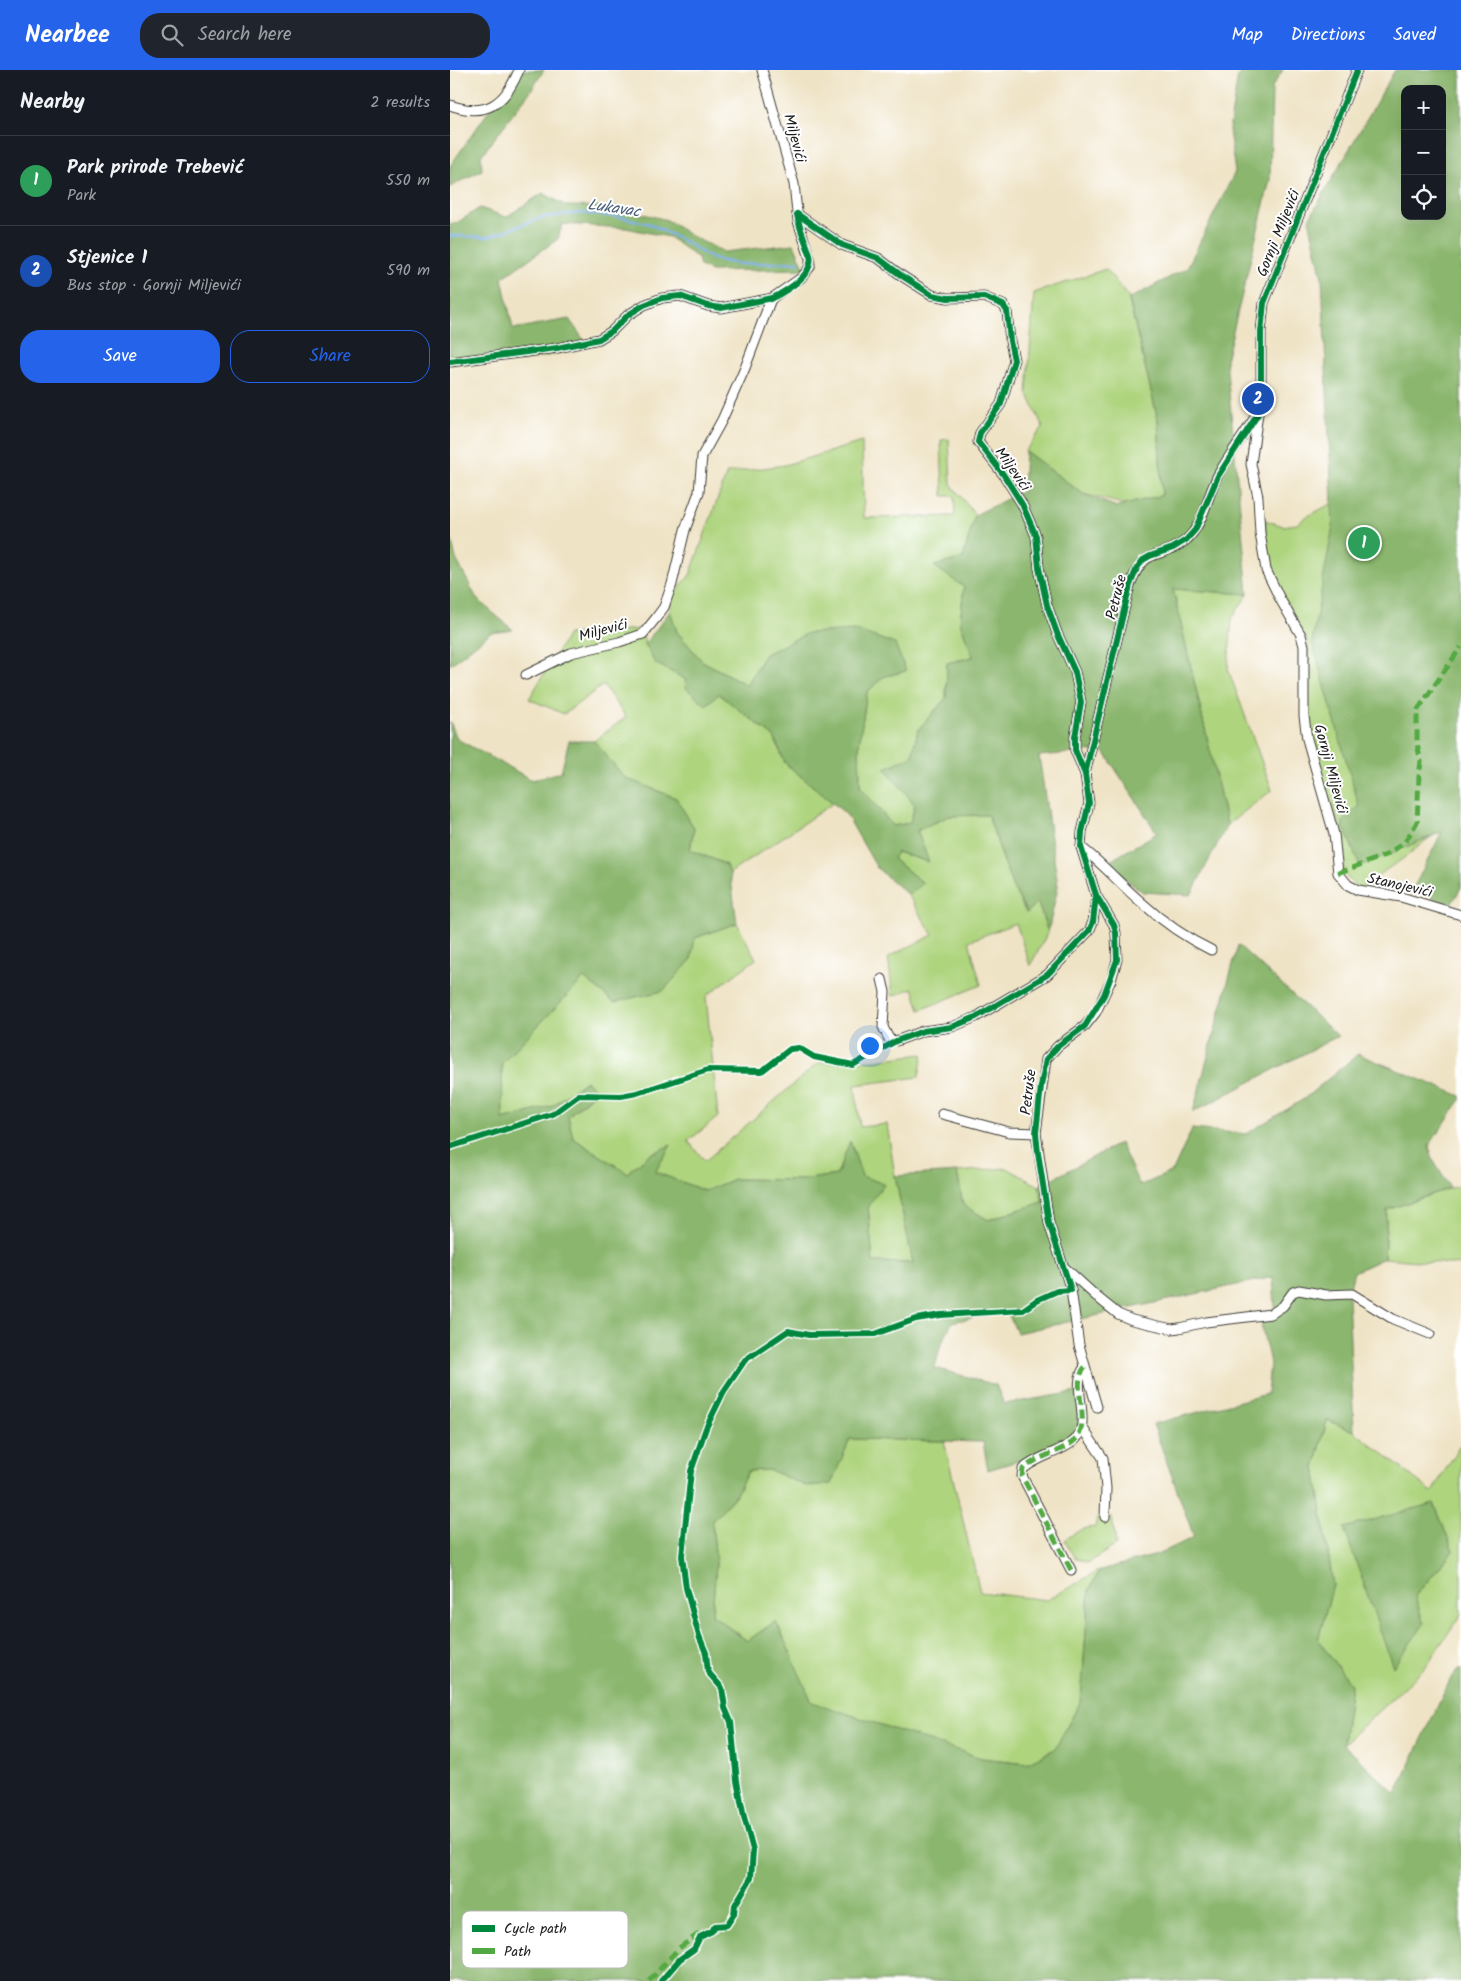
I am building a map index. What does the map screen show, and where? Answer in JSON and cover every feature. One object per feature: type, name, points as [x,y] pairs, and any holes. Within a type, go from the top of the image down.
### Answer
[{"type":"street","points":[[450,105],[474,111],[489,108],[502,99],[512,88],[519,70]]},
{"type":"street","name":"Miljevići","points":[[526,675],[571,653],[619,642],[643,634],[664,607],[672,584],[684,530],[700,492],[702,456],[722,420],[755,345],[764,317],[773,298],[801,278],[810,266],[810,258],[800,230],[794,184],[762,70]]},
{"type":"street","name":"Gornji Miljevići","points":[[1338,873],[1334,834],[1307,739],[1304,716],[1304,646],[1301,635],[1266,570],[1260,533],[1258,497],[1251,464],[1261,392],[1261,332],[1264,303],[1357,70]]},
{"type":"street","name":"Miljevići","points":[[797,214],[842,245],[878,258],[932,295],[948,298],[984,296],[1003,305],[1007,311],[1014,360],[1001,404],[980,433],[978,442],[1003,474],[1022,504],[1036,536],[1039,568],[1047,604],[1075,672],[1081,702],[1075,737],[1075,750],[1085,774]]},
{"type":"street","points":[[450,362],[557,348],[600,339],[612,331],[628,315],[644,305],[662,298],[680,296],[708,306],[721,308],[773,298]]},
{"type":"street","name":"Petruše","points":[[1092,747],[1130,585],[1137,568],[1150,556],[1173,548],[1186,540],[1195,530],[1218,476],[1258,414]]},
{"type":"street","points":[[1075,750],[1083,753],[1092,747]]},
{"type":"street","points":[[1085,774],[1092,747]]},
{"type":"street","name":"Petruše","points":[[1085,774],[1089,803],[1082,832],[1081,847],[1096,894],[1114,925],[1117,960],[1108,988],[1085,1026],[1058,1046],[1046,1059],[1036,1132],[1049,1223],[1071,1290],[1079,1345],[1097,1407]]},
{"type":"street","points":[[1081,847],[1150,910],[1194,942],[1211,950]]},
{"type":"street","name":"Stanojevići","points":[[1338,873],[1348,885],[1358,890],[1401,897],[1461,915]]},
{"type":"street","name":"Petruše","points":[[882,979],[885,992],[883,1027],[889,1039],[902,1039],[922,1031],[952,1027],[976,1017],[1047,976],[1089,931],[1093,922],[1096,894]]},
{"type":"street","points":[[942,1114],[1009,1132],[1036,1132]]},
{"type":"street","points":[[1063,1266],[1118,1314],[1132,1320],[1172,1328],[1271,1314],[1282,1306],[1293,1292],[1299,1290],[1326,1295],[1352,1294],[1399,1322],[1430,1334]]},
{"type":"street","points":[[1085,1367],[1081,1372],[1080,1383],[1082,1427],[1103,1458],[1106,1488],[1105,1517]]},
{"type":"street","points":[[1071,1570],[1022,1476],[1023,1469],[1074,1440],[1082,1427]]},
{"type":"green space","points":[[512,70],[544,70],[532,89],[481,156],[482,170],[450,187],[450,166],[507,85]]},
{"type":"green space","points":[[1242,70],[1283,70],[1272,87],[1270,180],[1226,360],[1248,594],[1173,589],[1227,825],[1191,895],[1143,892],[1105,864],[1157,833],[1103,750],[1039,756],[1058,886],[1048,932],[1037,901],[1027,913],[1012,885],[988,815],[949,816],[917,830],[929,862],[897,852],[893,859],[923,883],[908,895],[877,868],[846,814],[785,763],[774,737],[719,694],[706,705],[686,688],[685,679],[655,663],[645,644],[670,611],[677,632],[702,661],[747,685],[765,654],[808,633],[855,630],[895,644],[906,671],[883,677],[867,692],[859,743],[860,787],[893,826],[910,823],[915,805],[885,768],[912,756],[918,730],[946,698],[947,663],[973,657],[960,622],[964,587],[934,566],[963,558],[975,515],[1023,491],[1025,451],[1083,494],[1117,507],[1162,495],[1158,420],[1129,299],[1187,268],[1235,172],[1229,130],[1238,76]]},
{"type":"green space","points":[[1395,70],[1461,70],[1461,888],[1450,906],[1413,889],[1442,832],[1360,866],[1342,823],[1359,806],[1312,641],[1333,526],[1322,278],[1309,219]]},
{"type":"green space","points":[[543,193],[566,206],[616,207],[667,220],[693,237],[724,252],[794,244],[805,269],[711,271],[700,266],[698,258],[669,237],[626,228],[562,224],[558,239],[502,278],[513,329],[569,319],[588,346],[525,361],[450,364],[450,223],[455,224],[480,208],[506,217]]},
{"type":"green space","points":[[1106,269],[1128,297],[1158,420],[1162,495],[1127,505],[1083,494],[1025,451],[1043,427],[1027,393],[1034,293]]},
{"type":"green space","points":[[949,439],[951,484],[975,515],[963,558],[935,566],[964,587],[960,622],[973,657],[947,663],[946,698],[918,730],[912,756],[915,805],[910,823],[893,826],[860,787],[859,743],[867,692],[883,677],[765,654],[747,685],[702,661],[677,632],[670,611],[671,597],[690,575],[727,473],[785,465],[862,442],[864,518],[955,516],[954,496],[943,496],[941,440]]},
{"type":"green space","points":[[1354,492],[1440,831],[1381,874],[1365,889],[1353,884],[1344,873],[1340,829],[1312,747],[1307,711],[1310,676],[1307,640],[1274,579],[1267,549],[1265,520],[1283,526],[1297,524],[1306,517]]},
{"type":"green space","points":[[450,534],[456,559],[477,599],[513,630],[490,633],[450,665]]},
{"type":"green space","points":[[1173,589],[1248,594],[1232,618],[1228,669],[1272,790],[1227,825]]},
{"type":"green space","points":[[642,629],[645,644],[655,663],[685,679],[707,704],[719,693],[774,737],[785,763],[833,803],[730,873],[725,864],[690,850],[694,828],[676,798],[625,778],[594,741],[626,717],[603,685],[564,714],[529,699],[568,634]]},
{"type":"green space","points":[[450,721],[457,739],[532,780],[561,772],[569,741],[594,741],[625,778],[676,798],[694,828],[690,850],[725,864],[730,873],[737,923],[695,938],[691,960],[663,991],[614,1002],[584,978],[502,1063],[503,1120],[552,1106],[586,1081],[597,1090],[568,1116],[573,1138],[627,1173],[650,1154],[671,1145],[655,1172],[705,1191],[734,1179],[800,1180],[837,1175],[850,1141],[862,1176],[884,1184],[868,1206],[873,1262],[913,1263],[895,1176],[957,1172],[963,1205],[988,1220],[1043,1202],[1039,1186],[1120,1143],[1140,1186],[1173,1171],[1192,1129],[1246,1134],[1304,1099],[1358,1054],[1461,1096],[1461,1099],[1429,1146],[1433,1160],[1450,1188],[1387,1210],[1384,1258],[1354,1272],[1348,1295],[1354,1431],[1327,1420],[1315,1467],[1333,1585],[1318,1640],[1351,1685],[1343,1744],[1396,1794],[1451,1678],[1461,1668],[1461,1981],[450,1981]],"holes":[[[1273,1277],[1275,1308],[1260,1319],[1270,1363],[1267,1394],[1153,1424],[1194,1537],[1157,1555],[1100,1570],[1089,1590],[1081,1701],[1055,1749],[1027,1763],[981,1758],[812,1702],[776,1621],[747,1641],[712,1615],[716,1564],[712,1521],[735,1496],[748,1471],[770,1470],[806,1486],[831,1484],[850,1439],[983,1442],[988,1470],[1014,1462],[1030,1460],[1075,1437],[1080,1420],[1077,1392],[1004,1404],[996,1385],[935,1368],[940,1347],[952,1322],[1007,1311],[1017,1333]]]},
{"type":"green space","points":[[988,815],[1012,885],[1026,913],[1037,900],[1048,932],[1030,966],[1016,923],[969,941],[981,985],[920,1010],[913,988],[893,996],[888,957],[933,935],[908,895],[922,882],[893,859],[896,852],[928,862],[917,831],[949,816]]},
{"type":"green space","points":[[737,923],[756,959],[706,996],[718,1117],[688,1141],[705,1161],[818,1063],[875,1060],[923,1054],[919,1077],[855,1085],[860,1127],[887,1124],[895,1176],[913,1263],[873,1262],[868,1206],[862,1177],[850,1142],[837,1175],[800,1180],[734,1179],[705,1191],[655,1172],[670,1146],[650,1154],[627,1173],[573,1138],[568,1116],[597,1091],[587,1082],[552,1106],[503,1120],[501,1063],[584,978],[614,1002],[690,960],[695,938]]},
{"type":"green space","points":[[1238,945],[1338,1036],[1193,1112]]},
{"type":"green space","points":[[1007,1168],[1039,1186],[1043,1202],[988,1220],[963,1205],[957,1172]]},
{"type":"green space","points":[[1461,1186],[1461,1265],[1384,1258],[1387,1210]]},
{"type":"green space","points":[[1327,1420],[1354,1431],[1432,1492],[1461,1444],[1461,1614],[1424,1669],[1343,1744],[1351,1685],[1318,1640],[1333,1585],[1315,1467]],"holes":[[[1434,1503],[1453,1551],[1415,1596]]]},
{"type":"green space","points":[[849,1439],[944,1441],[980,1592],[1047,1600],[1100,1570],[1089,1590],[1081,1701],[1055,1749],[1027,1763],[981,1758],[812,1708],[776,1621],[747,1641],[712,1615],[716,1564],[712,1520],[735,1496],[748,1471],[770,1470],[806,1486]]},
{"type":"green space","points":[[1434,1503],[1453,1551],[1415,1596],[1424,1624],[1393,1667],[1344,1528]]},
{"type":"green space","points":[[1112,1517],[1116,1545],[1088,1563],[1074,1557],[1064,1540],[1082,1529],[1095,1527],[1097,1518]]},
{"type":"waterway","name":"Lukavac","points":[[450,236],[488,237],[544,217],[581,213],[621,217],[650,224],[682,240],[713,259],[738,264],[799,262]]},
{"type":"marked path","points":[[1338,873],[1386,855],[1405,842],[1417,822],[1421,762],[1417,744],[1417,711],[1461,647]]},
{"type":"marked path","points":[[1071,1570],[1022,1476],[1023,1469],[1035,1461],[1062,1449],[1074,1441],[1080,1433],[1082,1414],[1079,1383],[1085,1367]]},
{"type":"marked path","points":[[649,1981],[679,1948],[700,1933]]},
{"type":"cycle path","points":[[1085,774],[1130,585],[1137,568],[1143,560],[1173,548],[1186,540],[1195,530],[1218,476],[1258,414],[1261,392],[1261,332],[1264,303],[1357,70]]},
{"type":"cycle path","points":[[771,299],[798,282],[808,269],[810,255],[797,214]]},
{"type":"cycle path","points":[[661,1981],[680,1959],[694,1949],[700,1937],[712,1931],[715,1926],[727,1925],[734,1914],[735,1905],[751,1878],[753,1850],[737,1781],[731,1722],[725,1708],[722,1688],[708,1672],[706,1653],[699,1636],[686,1588],[682,1556],[691,1471],[706,1428],[724,1391],[745,1360],[788,1331],[809,1335],[875,1334],[916,1319],[941,1315],[1023,1310],[1037,1300],[1057,1291],[1071,1290],[1049,1223],[1038,1153],[1036,1133],[1041,1086],[1046,1059],[1058,1046],[1085,1026],[1104,995],[1117,960],[1114,925],[1096,895],[1081,847],[1082,832],[1089,803],[1085,774],[1075,750],[1075,737],[1081,702],[1075,672],[1057,633],[1047,605],[1039,568],[1036,536],[1022,504],[1003,474],[978,442],[980,433],[1001,404],[1014,360],[1007,311],[1003,305],[984,297],[948,298],[932,295],[878,258],[842,245],[797,214]]},
{"type":"cycle path","points":[[450,362],[557,348],[599,339],[612,331],[628,315],[644,305],[662,298],[680,296],[708,306],[721,308],[773,298]]},
{"type":"cycle path","points":[[450,1147],[553,1114],[579,1095],[621,1096],[637,1093],[708,1070],[762,1071],[790,1049],[799,1048],[814,1057],[853,1065],[896,1041],[923,1031],[952,1027],[976,1017],[1047,975],[1089,931],[1093,922],[1096,895]]},
{"type":"place","name":"Stjenice 1","points":[[1258,399]]},
{"type":"place","name":"Park prirode Trebević","points":[[1364,543]]}]
